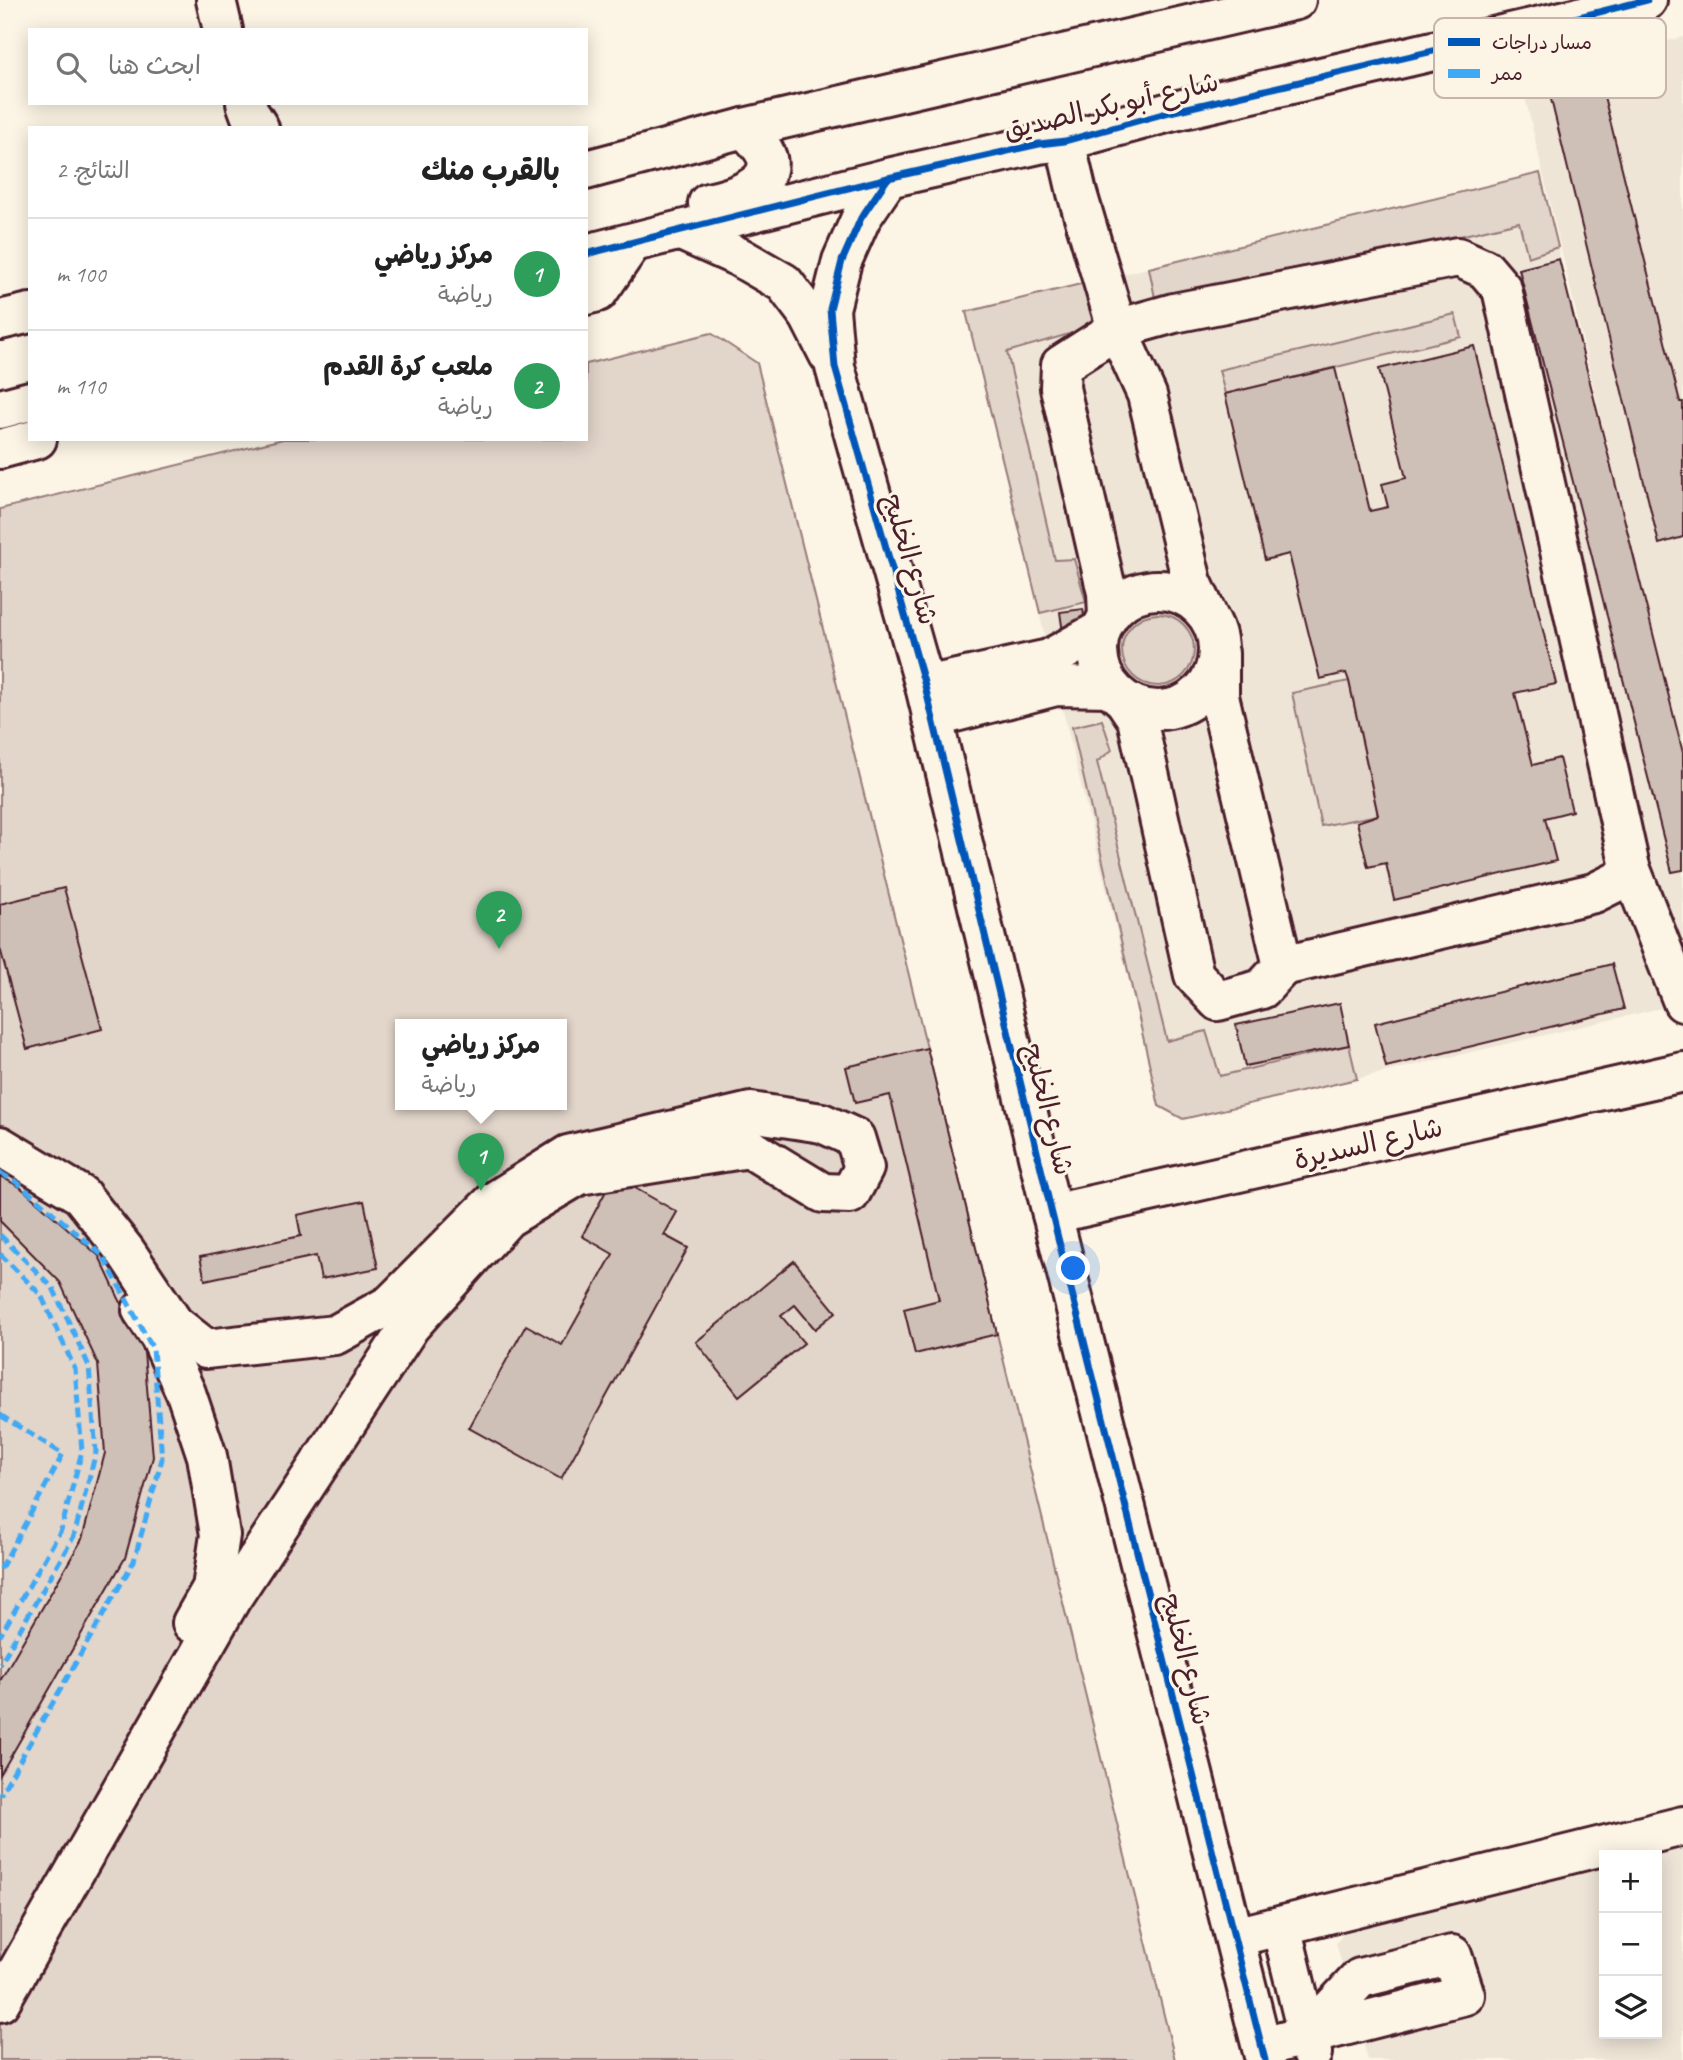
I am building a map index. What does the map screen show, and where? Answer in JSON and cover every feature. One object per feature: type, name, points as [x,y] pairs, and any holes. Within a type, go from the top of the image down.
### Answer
[{"type":"street","points":[[216,0],[223,28]]},
{"type":"street","name":"شارع أبو بكر الصديق","points":[[1528,18],[1559,10],[1647,0]]},
{"type":"street","points":[[588,169],[744,128],[1284,1]]},
{"type":"street","name":"شارع أبو بكر الصديق","points":[[588,254],[888,178],[1039,144],[1065,141],[1434,43]]},
{"type":"street","points":[[230,105],[230,126]]},
{"type":"street","points":[[247,105],[258,126]]},
{"type":"street","points":[[588,231],[743,193],[761,180],[768,161],[763,150],[744,128]]},
{"type":"street","points":[[1065,141],[1116,329],[1147,395],[1192,582],[1216,633],[1219,696],[1272,978]]},
{"type":"street","name":"شارع الخليج","points":[[888,178],[861,218],[842,261],[830,309],[835,367],[929,702],[1052,1214],[1263,2053]]},
{"type":"street","name":"شارع الخليج","points":[[681,230],[739,257],[784,283],[809,316],[835,367]]},
{"type":"street","points":[[588,294],[598,292],[632,243]]},
{"type":"street","points":[[1630,867],[1622,879],[1594,893],[1272,978],[1218,1000],[1194,975],[1137,719],[1100,668],[1098,650],[1105,623],[1107,593],[1060,388],[1061,365],[1116,329],[1174,313],[1458,257],[1485,269],[1502,289],[1630,867],[1683,1002]]},
{"type":"street","points":[[0,320],[28,313]]},
{"type":"street","points":[[0,409],[28,402]]},
{"type":"street","points":[[0,449],[30,441]]},
{"type":"street","points":[[929,702],[1049,659],[1105,623],[1112,611],[1128,598],[1151,590],[1172,591],[1191,599],[1207,614]]},
{"type":"street","points":[[929,702],[1056,685],[1118,694],[1145,710],[1167,710],[1187,704],[1203,691],[1214,674],[1219,653]]},
{"type":"street","name":"شارع السديرة","points":[[1052,1214],[1683,1072]]},
{"type":"street","points":[[0,1146],[81,1195],[126,1252],[174,1324],[206,1349],[335,1335],[391,1304],[493,1202],[568,1155],[751,1112],[822,1123],[855,1138],[864,1168],[850,1194],[823,1194],[749,1148],[579,1175],[508,1218],[410,1326],[238,1587],[0,2002]]},
{"type":"street","points":[[0,1168],[69,1208],[111,1263],[160,1337],[186,1393],[206,1456],[220,1535],[212,1588],[0,1957]]},
{"type":"street","points":[[1235,1937],[1683,1826]]},
{"type":"street","points":[[1263,2053],[1311,2047],[1280,1926]]},
{"type":"shaded area","points":[[1683,37],[1683,765],[1525,98],[1666,98],[1666,41]]},
{"type":"shaded area","points":[[1540,173],[1683,773],[1683,1003],[1183,1119],[1159,1106],[966,312]]},
{"type":"shaded area","points":[[1540,173],[1558,247],[1528,257],[1519,222],[1157,308],[1149,268]]},
{"type":"shaded area","points":[[1093,281],[1100,325],[1007,352],[1055,560],[1074,559],[1086,602],[1040,613],[966,312]]},
{"type":"shaded area","points":[[1455,314],[1461,337],[1225,394],[1219,370]]},
{"type":"shaded area","points":[[711,333],[757,363],[1175,2060],[0,2060],[0,509],[275,441],[588,441],[588,364]]},
{"type":"shaded area","points":[[1158,614],[1178,620],[1188,630],[1194,650],[1188,670],[1178,680],[1158,686],[1138,680],[1128,670],[1122,650],[1128,630],[1138,620]]},
{"type":"shaded area","points":[[1349,681],[1378,815],[1321,826],[1292,693]]},
{"type":"shaded area","points":[[1102,720],[1112,750],[1097,762],[1167,1041],[1206,1031],[1220,1076],[1349,1045],[1357,1079],[1183,1119],[1159,1106],[1072,727]]},
{"type":"shaded area","points":[[1683,1839],[1683,2060],[1368,2060],[1336,1943],[1355,1920],[1599,1859],[1599,2039],[1662,2039],[1662,1850],[1637,1850]]},
{"type":"building","points":[[1551,98],[1604,98],[1680,402],[1683,402],[1683,537],[1659,544]]},
{"type":"building","points":[[1559,259],[1683,753],[1683,870],[1672,872],[1519,269]]},
{"type":"building","points":[[1474,346],[1556,684],[1515,693],[1533,765],[1559,758],[1572,811],[1545,818],[1556,861],[1394,900],[1386,863],[1368,867],[1357,822],[1378,815],[1349,681],[1346,673],[1320,679],[1289,554],[1265,560],[1225,394],[1335,368],[1370,511],[1388,507],[1382,484],[1406,478],[1379,369]]},
{"type":"building","points":[[1083,609],[1086,629],[1063,633],[1060,612]]},
{"type":"building","points":[[64,888],[102,1029],[27,1049],[0,948],[0,904]]},
{"type":"building","points":[[1612,964],[1624,1009],[1386,1067],[1375,1023]]},
{"type":"building","points":[[1340,1003],[1349,1045],[1245,1066],[1236,1025]]},
{"type":"building","points":[[927,1048],[997,1334],[915,1354],[904,1309],[939,1300],[890,1095],[855,1103],[846,1067]]},
{"type":"building","points":[[0,1176],[20,1187],[99,1256],[144,1352],[153,1457],[125,1558],[0,1775],[0,1681],[82,1539],[105,1453],[98,1364],[60,1282],[0,1221]]},
{"type":"building","points":[[614,1176],[677,1212],[664,1235],[688,1248],[561,1479],[469,1428],[526,1325],[562,1345],[613,1254],[582,1236]]},
{"type":"building","points":[[364,1201],[378,1268],[321,1279],[316,1256],[205,1280],[200,1257],[301,1236],[297,1215]]},
{"type":"building","points":[[794,1261],[836,1312],[815,1329],[795,1305],[781,1316],[804,1343],[739,1396],[696,1342]]},
{"type":"marked path","points":[[0,1173],[18,1183],[103,1256],[153,1349],[162,1459],[134,1561],[0,1795]]},
{"type":"marked path","points":[[0,1235],[53,1288],[89,1366],[96,1452],[74,1536],[0,1664]]},
{"type":"marked path","points":[[0,1254],[41,1295],[75,1369],[82,1451],[61,1530],[0,1636]]},
{"type":"marked path","points":[[0,1415],[63,1454],[0,1570]]},
{"type":"cycle path","points":[[1575,18],[1647,0]]},
{"type":"cycle path","points":[[588,253],[888,178],[1039,144],[1065,141],[1170,112],[1434,51]]},
{"type":"cycle path","points":[[888,178],[861,218],[842,261],[830,309],[835,367],[925,686],[1052,1214],[1265,2060]]},
{"type":"place","name":"ملعب كرة القدم","points":[[499,949]]},
{"type":"place","name":"مركز رياضي","points":[[481,1191]]}]
